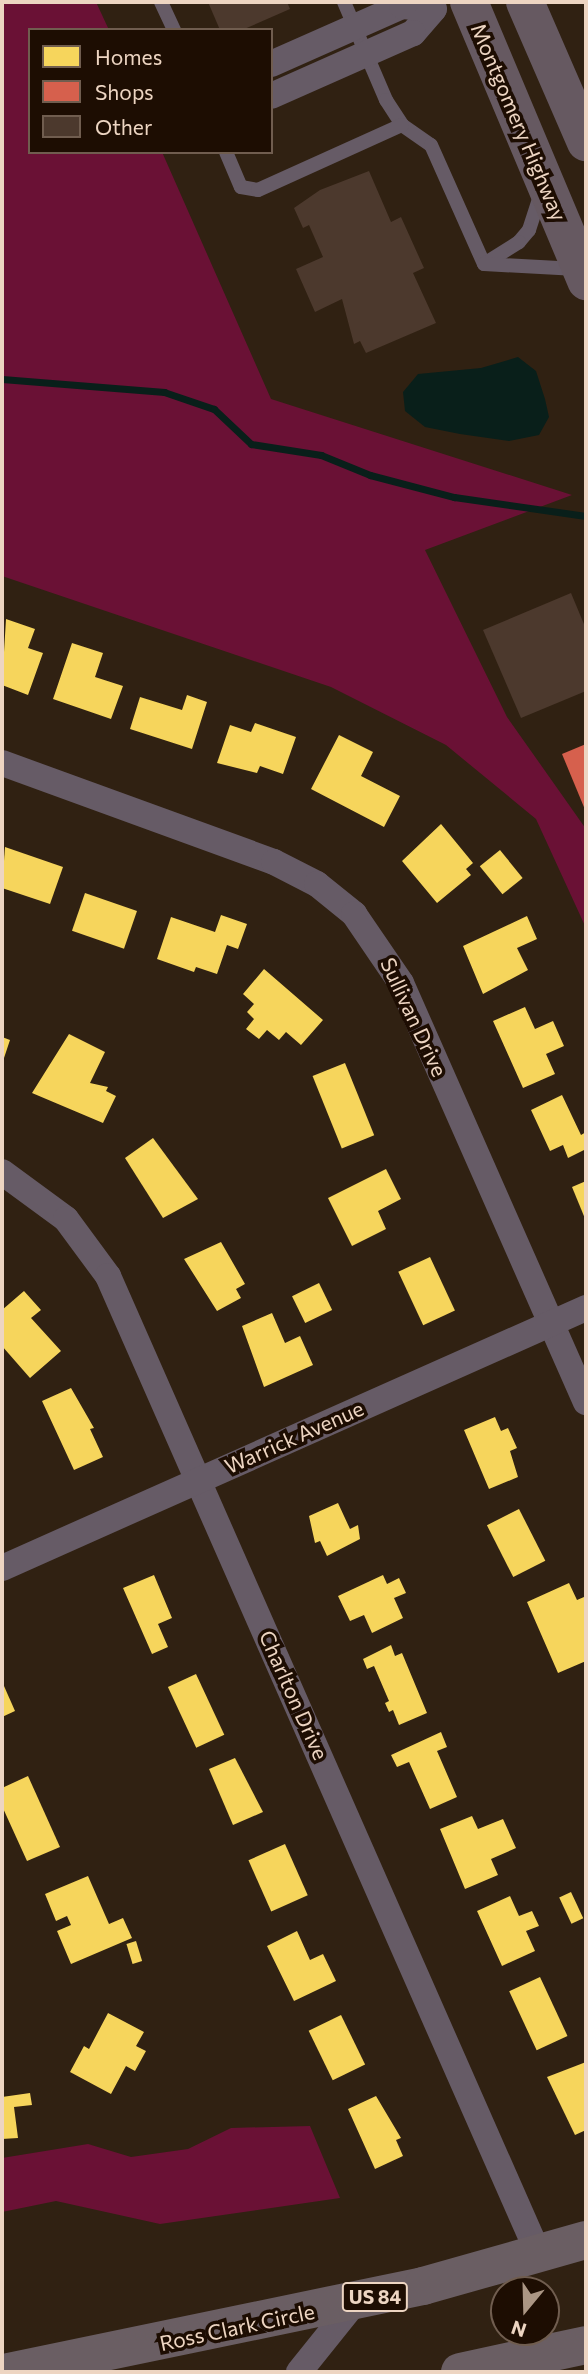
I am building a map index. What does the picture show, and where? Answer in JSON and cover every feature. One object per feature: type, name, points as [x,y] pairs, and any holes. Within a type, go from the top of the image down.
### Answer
[{"type":"highway","name":"Ross Clark Circle","points":[[8,2372],[355,2302],[586,2240]]},
{"type":"highway","points":[[460,2372],[586,2345]]},
{"type":"main road","points":[[525,2],[586,142]]},
{"type":"main road","name":"Montgomery Highway","points":[[451,4],[580,254]]},
{"type":"street","points":[[273,63],[349,14],[402,6],[451,4]]},
{"type":"street","points":[[273,95],[413,33],[451,4]]},
{"type":"street","name":"Sullivan Drive","points":[[2,763],[274,862],[317,884],[354,914],[401,982],[586,1402]]},
{"type":"street","name":"Charlton Drive","points":[[2,1172],[49,1203],[96,1255],[198,1479],[538,2253]]},
{"type":"street","name":"Warrick Avenue","points":[[2,1568],[586,1308]]},
{"type":"street","points":[[299,2372],[355,2302]]},
{"type":"lane","points":[[161,2],[173,28]]},
{"type":"lane","points":[[349,14],[365,55],[402,125],[431,145],[484,264]]},
{"type":"lane","points":[[227,154],[241,187],[258,190],[402,125]]},
{"type":"lane","points":[[484,264],[519,242],[529,230],[544,181]]},
{"type":"lane","points":[[484,264],[580,254]]},
{"type":"shaded area","points":[[2,2],[96,2],[108,28],[28,28],[28,154],[163,154],[271,399],[572,495],[425,550],[507,717],[586,829],[586,928],[536,819],[446,745],[331,687],[2,576]]},
{"type":"shaded area","points":[[310,2126],[340,2198],[160,2224],[56,2201],[2,2212],[2,2158],[88,2144],[131,2157],[188,2149],[231,2128]]},
{"type":"water","points":[[518,357],[536,371],[545,399],[549,417],[539,435],[509,441],[460,434],[425,427],[405,411],[403,392],[418,374],[481,368]]},
{"type":"building: Homes","points":[[6,619],[35,629],[28,648],[43,653],[28,695],[2,685]]},
{"type":"building: Homes","points":[[72,643],[103,653],[95,677],[123,686],[111,719],[53,699]]},
{"type":"building: Homes","points":[[187,695],[207,702],[192,749],[130,729],[140,697],[182,710]]},
{"type":"building: Homes","points":[[255,723],[296,737],[283,774],[260,766],[257,773],[217,763],[230,725],[251,732]]},
{"type":"building: Homes","points":[[339,735],[373,752],[361,776],[400,796],[384,827],[311,789]]},
{"type":"building: Homes","points":[[441,824],[473,863],[466,869],[471,875],[437,903],[402,861]]},
{"type":"building: Homes","points":[[5,847],[63,867],[50,904],[2,888]]},
{"type":"building: Homes","points":[[500,850],[523,878],[502,894],[480,866]]},
{"type":"building: Homes","points":[[85,893],[137,911],[124,949],[72,931]]},
{"type":"building: Homes","points":[[221,915],[247,924],[238,949],[227,945],[217,974],[196,967],[194,972],[157,959],[171,917],[215,932]]},
{"type":"building: Homes","points":[[527,916],[537,939],[517,948],[528,970],[483,994],[463,946]]},
{"type":"building: Homes","points":[[264,969],[323,1020],[301,1045],[286,1032],[279,1040],[267,1030],[259,1039],[246,1029],[254,1019],[247,1012],[254,1004],[243,994]]},
{"type":"building: Homes","points":[[525,1007],[535,1029],[553,1021],[564,1046],[546,1054],[555,1074],[523,1088],[493,1021]]},
{"type":"building: Homes","points":[[69,1034],[105,1052],[90,1083],[108,1087],[106,1091],[116,1096],[103,1123],[32,1093]]},
{"type":"building: Homes","points":[[2,1037],[10,1040],[2,1064]]},
{"type":"building: Homes","points":[[345,1063],[374,1135],[342,1148],[313,1076]]},
{"type":"building: Homes","points":[[562,1095],[581,1135],[586,1132],[586,1149],[568,1158],[563,1145],[550,1151],[531,1110]]},
{"type":"building: Homes","points":[[153,1138],[198,1199],[163,1218],[125,1158]]},
{"type":"building: Homes","points":[[386,1169],[401,1199],[378,1211],[386,1229],[352,1246],[328,1198]]},
{"type":"building: Homes","points":[[586,1181],[586,1221],[572,1187]]},
{"type":"building: Homes","points":[[221,1242],[245,1284],[236,1289],[241,1298],[217,1311],[184,1259]]},
{"type":"building: Homes","points":[[430,1257],[455,1310],[423,1325],[398,1272]]},
{"type":"building: Homes","points":[[319,1283],[332,1310],[305,1323],[292,1296]]},
{"type":"building: Homes","points":[[24,1291],[41,1310],[31,1318],[61,1351],[30,1378],[2,1346],[2,1310]]},
{"type":"building: Homes","points":[[272,1313],[285,1343],[300,1336],[313,1365],[264,1387],[242,1326]]},
{"type":"building: Homes","points":[[71,1388],[94,1428],[90,1429],[103,1457],[74,1470],[42,1401]]},
{"type":"building: Homes","points":[[495,1417],[501,1431],[508,1428],[517,1448],[510,1451],[518,1477],[489,1489],[464,1430]]},
{"type":"building: Homes","points":[[338,1503],[350,1529],[358,1525],[360,1539],[327,1556],[320,1541],[315,1543],[309,1516]]},
{"type":"building: Homes","points":[[519,1509],[545,1561],[513,1577],[487,1525]]},
{"type":"building: Homes","points":[[154,1575],[172,1618],[158,1624],[168,1647],[152,1654],[123,1588]]},
{"type":"building: Homes","points":[[383,1575],[387,1584],[399,1578],[406,1593],[394,1598],[403,1618],[372,1633],[364,1615],[350,1621],[338,1596]]},
{"type":"building: Homes","points":[[569,1583],[577,1600],[584,1597],[586,1603],[586,1661],[558,1673],[527,1602]]},
{"type":"building: Homes","points":[[391,1645],[395,1656],[402,1653],[427,1713],[399,1725],[393,1710],[389,1712],[385,1703],[389,1701],[374,1666],[367,1669],[363,1659]]},
{"type":"building: Homes","points":[[196,1674],[224,1735],[196,1748],[168,1687]]},
{"type":"building: Homes","points":[[4,1686],[15,1711],[2,1717],[2,1688]]},
{"type":"building: Homes","points":[[441,1732],[447,1747],[437,1751],[457,1797],[430,1809],[409,1762],[397,1767],[391,1755]]},
{"type":"building: Homes","points":[[235,1758],[263,1812],[233,1825],[209,1769]]},
{"type":"building: Homes","points":[[28,1776],[60,1847],[27,1861],[2,1806],[2,1788]]},
{"type":"building: Homes","points":[[472,1816],[478,1829],[503,1819],[516,1848],[491,1859],[498,1875],[465,1889],[440,1829]]},
{"type":"building: Homes","points":[[285,1844],[308,1895],[271,1911],[248,1860]]},
{"type":"building: Homes","points":[[88,1876],[109,1924],[123,1918],[132,1938],[71,1964],[57,1931],[71,1925],[67,1916],[56,1921],[45,1894]]},
{"type":"building: Homes","points":[[571,1892],[583,1918],[571,1924],[559,1897]]},
{"type":"building: Homes","points":[[510,1896],[519,1916],[532,1911],[539,1926],[526,1931],[535,1951],[502,1966],[477,1911]]},
{"type":"building: Homes","points":[[297,1931],[310,1960],[323,1954],[336,1981],[294,2001],[267,1946]]},
{"type":"building: Homes","points":[[136,1941],[142,1961],[133,1964],[126,1944]]},
{"type":"building: Homes","points":[[540,1977],[567,2036],[537,2050],[509,1991]]},
{"type":"building: Homes","points":[[108,2013],[144,2032],[136,2046],[146,2051],[135,2071],[126,2066],[111,2094],[70,2072],[84,2046],[89,2049]]},
{"type":"building: Homes","points":[[341,2015],[365,2064],[333,2080],[309,2031]]},
{"type":"building: Homes","points":[[586,2062],[586,2130],[575,2135],[547,2077]]},
{"type":"building: Homes","points":[[30,2093],[32,2105],[14,2107],[18,2138],[2,2139],[2,2097]]},
{"type":"building: Homes","points":[[376,2096],[401,2138],[396,2140],[403,2156],[375,2169],[348,2109]]},
{"type":"building: Shops","points":[[586,744],[586,812],[562,754]]},
{"type":"building: Other","points":[[208,2],[287,2],[290,9],[247,28],[219,28]]},
{"type":"building: Other","points":[[369,171],[391,222],[401,217],[424,268],[413,273],[436,323],[366,353],[360,341],[354,344],[342,299],[315,312],[296,269],[323,257],[309,225],[303,228],[294,208],[320,190]]},
{"type":"building: Other","points":[[571,593],[586,629],[586,691],[521,718],[483,630]]},
{"type":"waterway","points":[[2,379],[164,392],[214,409],[251,444],[321,455],[370,475],[454,497],[586,516]]}]
